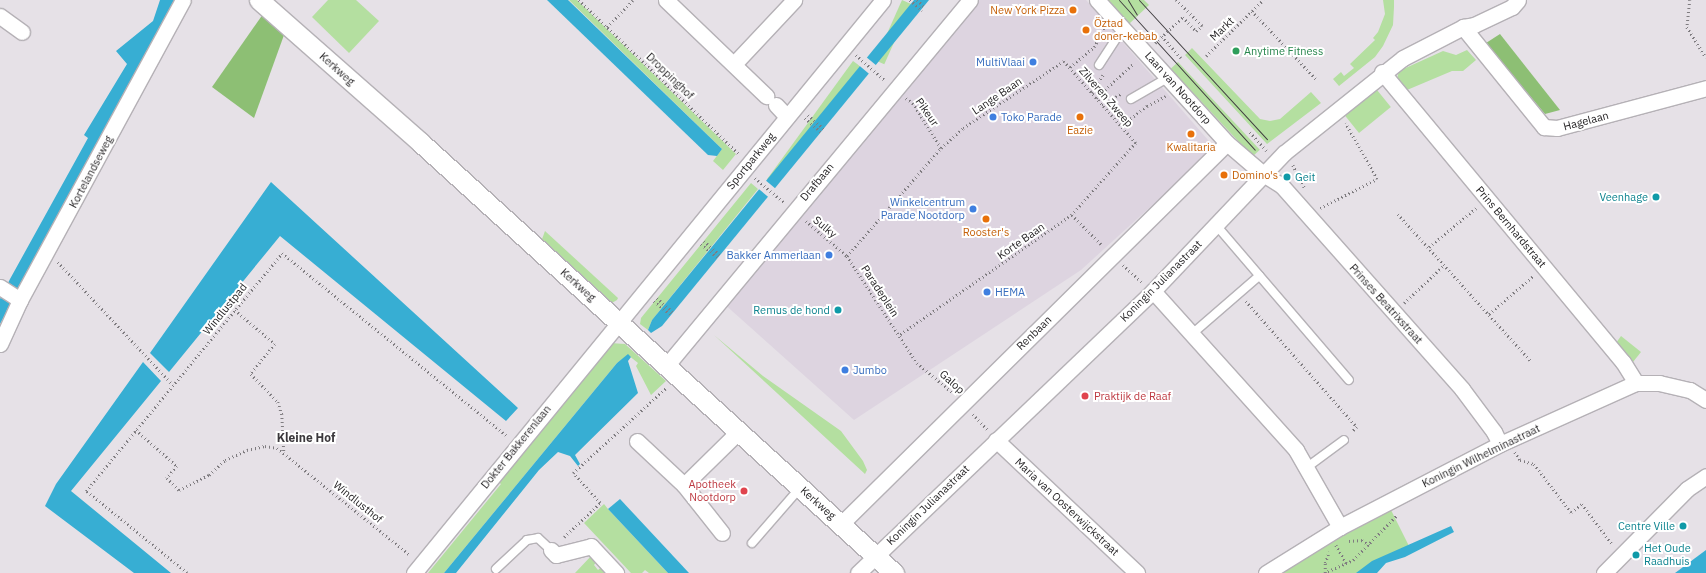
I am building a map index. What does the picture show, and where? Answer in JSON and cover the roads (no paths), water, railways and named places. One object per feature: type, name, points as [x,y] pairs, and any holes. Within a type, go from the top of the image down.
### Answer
[{"type":"street","name":"Kortelandseweg","points":[[0,344],[18,300],[48,252],[183,0]]},
{"type":"street","name":"Kerkweg","points":[[260,0],[673,370],[894,573]]},
{"type":"street","points":[[666,0],[788,117]]},
{"type":"street","points":[[734,64],[794,0]]},
{"type":"street","name":"Sportparkweg","points":[[619,322],[883,0]]},
{"type":"street","name":"Drafbaan","points":[[673,370],[794,210],[970,0]]},
{"type":"street","name":"Laan van Nootdorp","points":[[1097,0],[1146,52],[1227,143],[1262,174]]},
{"type":"street","name":"Koningin Julianastraat","points":[[1463,27],[1470,15],[1505,0]]},
{"type":"street","name":"Koningin Julianastraat","points":[[858,573],[1153,291],[1262,174],[1284,153],[1382,72],[1403,58],[1463,27],[1474,25],[1512,7],[1518,0]]},
{"type":"street","points":[[0,16],[22,32]]},
{"type":"street","name":"Hagelaan","points":[[1463,27],[1544,127],[1557,128],[1706,88]]},
{"type":"street","name":"Prins Bernhardstraat","points":[[1382,72],[1622,362],[1636,384]]},
{"type":"street","name":"Renbaan","points":[[841,524],[962,402],[1227,143]]},
{"type":"street","name":"Prinses Beatrixstraat","points":[[1262,174],[1282,186],[1462,389],[1494,432],[1504,442]]},
{"type":"street","points":[[0,287],[18,300]]},
{"type":"street","points":[[1153,291],[1296,450],[1306,468],[1335,536]]},
{"type":"street","name":"Dokter Bakkerenlaan","points":[[417,568],[619,322]]},
{"type":"street","name":"Koningin Wilhelminastraat","points":[[1266,573],[1504,442],[1636,384],[1660,384],[1690,390],[1706,400]]},
{"type":"street","points":[[684,485],[738,431]]},
{"type":"street","name":"Maria van Oosterwijckstraat","points":[[996,440],[1137,573]]},
{"type":"street","points":[[637,441],[684,485],[722,533]]},
{"type":"street","points":[[1604,573],[1682,493],[1706,476]]},
{"type":"street","points":[[551,550],[556,555],[591,546],[616,573]]},
{"type":"lane","points":[[1099,65],[1124,28]]},
{"type":"lane","points":[[1131,99],[1168,77]]},
{"type":"lane","points":[[1216,225],[1348,380]]},
{"type":"lane","points":[[1192,334],[1259,276]]},
{"type":"lane","points":[[1306,468],[1344,440]]},
{"type":"lane","points":[[752,543],[801,488]]},
{"type":"lane","points":[[496,570],[527,540],[538,538],[551,550]]},
{"type":"water","points":[[160,0],[175,0],[0,324],[0,299],[88,138],[84,135],[127,64],[116,51],[153,21]]},
{"type":"water","points":[[547,0],[568,0],[722,149],[717,156],[708,155]]},
{"type":"water","points":[[914,0],[929,0],[662,326],[651,333],[648,330],[652,320]]},
{"type":"water","points":[[271,182],[518,408],[506,421],[280,236],[169,372],[150,353]]},
{"type":"water","points":[[628,354],[631,357],[628,361],[638,393],[575,455],[580,464],[578,466],[570,456],[558,452],[539,470],[456,573],[444,573],[617,363]]},
{"type":"water","points":[[143,362],[161,381],[71,491],[171,573],[134,573],[45,506],[56,484]]},
{"type":"water","points":[[620,499],[689,573],[668,573],[608,509]]},
{"type":"water","points":[[1451,526],[1454,532],[1405,557],[1386,563],[1377,573],[1356,573],[1372,561]]},
{"type":"water","points":[[1706,550],[1706,573],[1675,573]]},
{"type":"tram line","points":[[1119,0],[1255,150]]},
{"type":"tram line","points":[[1128,0],[1137,15]]},
{"type":"tram line","points":[[1139,0],[1267,139]]},
{"type":"place","name":"New York Pizza","points":[[1073,10]]},
{"type":"place","name":"Öztad doner-kebab","points":[[1086,30]]},
{"type":"place","name":"Anytime Fitness","points":[[1236,51]]},
{"type":"place","name":"MultiVlaai","points":[[1033,62]]},
{"type":"place","name":"Toko Parade","points":[[993,117]]},
{"type":"place","name":"Eazie","points":[[1080,117]]},
{"type":"place","name":"Kwalitaria","points":[[1191,134]]},
{"type":"place","name":"Domino's","points":[[1224,175]]},
{"type":"place","name":"Geit","points":[[1287,177]]},
{"type":"place","name":"Veenhage","points":[[1656,197]]},
{"type":"place","name":"Winkelcentrum Parade Nootdorp","points":[[973,209]]},
{"type":"place","name":"Rooster's","points":[[986,219]]},
{"type":"place","name":"Bakker Ammerlaan","points":[[829,255]]},
{"type":"place","name":"HEMA","points":[[987,292]]},
{"type":"place","name":"Remus de hond","points":[[838,310]]},
{"type":"place","name":"Jumbo","points":[[845,370]]},
{"type":"place","name":"Praktijk de Raaf","points":[[1085,396]]},
{"type":"place","name":"Apotheek Nootdorp","points":[[744,491]]},
{"type":"place","name":"Centre Ville","points":[[1683,526]]},
{"type":"place","name":"Het Oude Raadhuis","points":[[1636,555]]},
{"type":"district","name":"Kleine Hof","points":[[306,438]]}]
